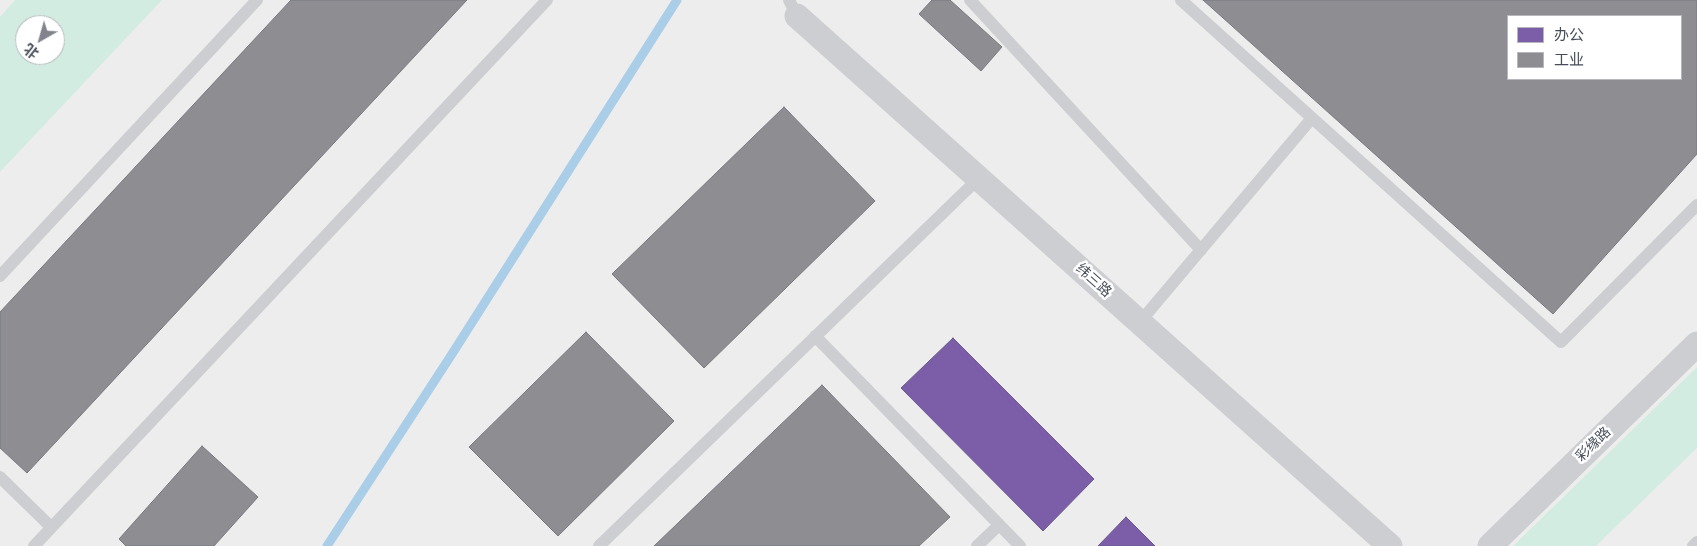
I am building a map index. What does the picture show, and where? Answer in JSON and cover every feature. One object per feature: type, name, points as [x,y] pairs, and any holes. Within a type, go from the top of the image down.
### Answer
[{"type":"street","name":"纬三路","points":[[793,8],[979,178],[1390,546]]},
{"type":"street","name":"彩缘路","points":[[1490,546],[1697,344]]},
{"type":"lane","points":[[0,276],[257,0]]},
{"type":"lane","points":[[34,546],[547,0]]},
{"type":"lane","points":[[970,0],[1201,250]]},
{"type":"lane","points":[[1181,0],[1561,342],[1697,205]]},
{"type":"lane","points":[[1140,322],[1312,118]]},
{"type":"lane","points":[[599,546],[979,178]]},
{"type":"lane","points":[[815,336],[1020,546]]},
{"type":"lane","points":[[0,477],[52,528]]},
{"type":"lane","points":[[977,546],[999,524]]},
{"type":"lane","points":[[1693,546],[1697,542]]},
{"type":"green space","points":[[15,0],[162,0],[0,172],[0,17]]},
{"type":"green space","points":[[1697,367],[1697,448],[1596,546],[1513,546]]},
{"type":"building: 办公","points":[[953,338],[1094,479],[1043,531],[901,388]]},
{"type":"building: 办公","points":[[1126,517],[1155,546],[1098,546]]},
{"type":"building: 工业","points":[[291,0],[467,0],[27,473],[0,448],[0,312]]},
{"type":"building: 工业","points":[[932,0],[950,0],[1002,47],[981,71],[919,14]]},
{"type":"building: 工业","points":[[1203,0],[1697,0],[1697,154],[1553,314]]},
{"type":"building: 工业","points":[[784,107],[875,201],[704,368],[612,274]]},
{"type":"building: 工业","points":[[586,332],[674,421],[558,536],[469,447]]},
{"type":"building: 工业","points":[[822,385],[950,517],[919,546],[654,546]]},
{"type":"building: 工业","points":[[202,446],[258,497],[214,546],[126,546],[119,539]]},
{"type":"waterway","points":[[327,546],[452,354],[677,0]]}]
